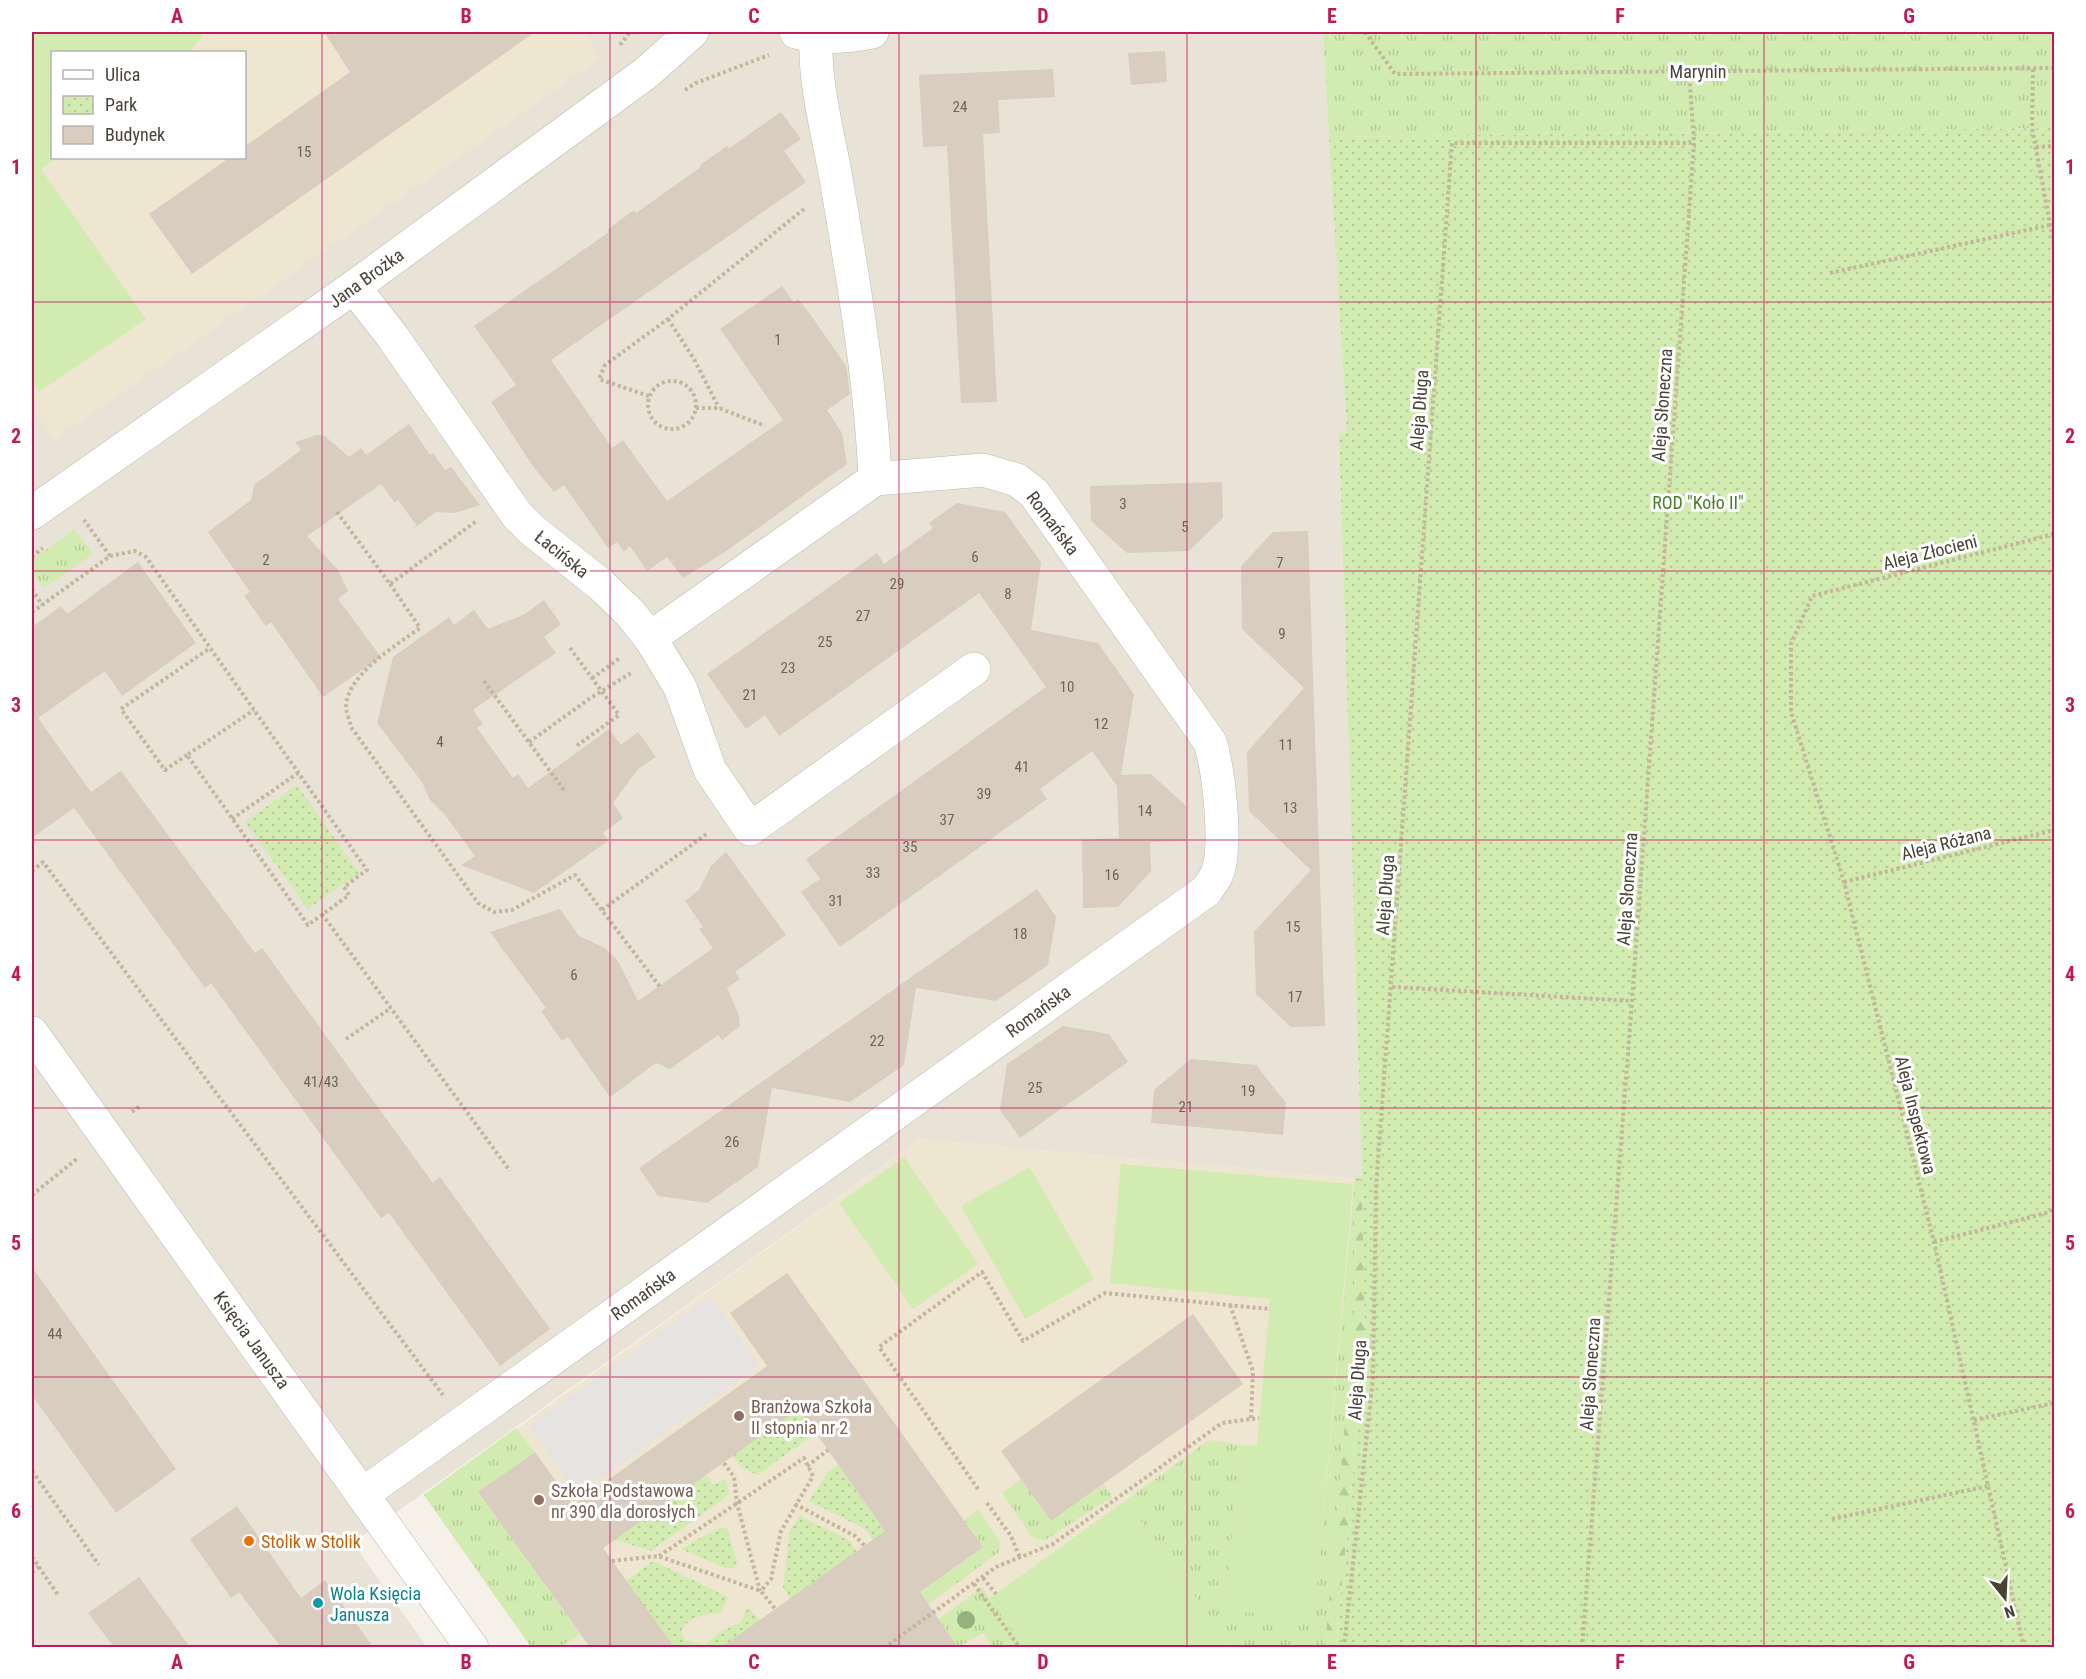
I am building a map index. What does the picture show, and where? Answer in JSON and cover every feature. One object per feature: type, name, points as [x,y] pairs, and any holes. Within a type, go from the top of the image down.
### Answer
[{"type":"street","name":"Jana Brożka","points":[[32,513],[354,287],[646,73],[692,32]]},
{"type":"street","points":[[638,646],[875,479],[873,424],[838,189],[816,71],[797,40],[843,38],[872,32]]},
{"type":"street","name":"Łacińska","points":[[354,287],[392,336],[506,501],[532,530],[623,605],[638,646],[680,687],[710,770],[744,820]]},
{"type":"street","name":"Romańska","points":[[363,1494],[1206,891],[1218,873],[1221,850],[1216,764],[1210,742],[1034,493],[1017,480],[983,470],[875,479]]},
{"type":"street","points":[[744,820],[974,669]]},
{"type":"street","name":"Księcia Janusza","points":[[32,1033],[472,1647]]},
{"type":"path","name":"Marynin","points":[[1365,32],[1395,74],[2055,68]]},
{"type":"path","points":[[680,93],[696,83],[797,40]]},
{"type":"path","points":[[2033,69],[2032,128],[2055,245]]},
{"type":"path","name":"Aleja Słoneczna","points":[[1582,1647],[1632,1001],[1694,143],[1689,71]]},
{"type":"path","name":"Aleja Długa","points":[[1344,1647],[1373,1378],[1376,1188],[1452,143],[1694,143]]},
{"type":"path","points":[[2036,147],[2055,146]]},
{"type":"path","points":[[649,396],[599,379],[604,365],[668,318],[802,211],[838,189]]},
{"type":"path","points":[[1830,273],[2050,225]]},
{"type":"path","points":[[668,318],[694,359],[719,408]]},
{"type":"path","points":[[662,382],[680,382],[689,388],[695,397],[696,408],[692,419],[683,427],[671,430],[660,426],[651,419],[647,408],[649,396],[662,382]]},
{"type":"path","points":[[696,408],[719,408],[765,426]]},
{"type":"path","points":[[390,584],[506,501]]},
{"type":"path","points":[[337,512],[420,628],[373,662],[353,686],[346,708],[351,727],[478,903],[494,912],[512,910],[575,875],[661,988]]},
{"type":"path","points":[[84,519],[110,556]]},
{"type":"path","name":"Aleja Złocieni","points":[[1812,596],[2055,534]]},
{"type":"path","points":[[32,612],[110,556],[135,551],[146,556],[367,870],[344,887],[349,895],[308,925],[187,755]]},
{"type":"path","points":[[32,589],[42,605]]},
{"type":"path","name":"Aleja Inspektowa","points":[[1812,596],[1791,644],[1791,712],[1844,882],[1934,1242],[2024,1647]]},
{"type":"path","points":[[592,678],[638,646]]},
{"type":"path","points":[[210,648],[121,709],[165,770],[254,710]]},
{"type":"path","points":[[570,648],[619,715],[575,747]]},
{"type":"path","points":[[529,742],[589,699],[603,693],[637,670]]},
{"type":"path","points":[[484,681],[564,790]]},
{"type":"path","points":[[232,819],[298,773]]},
{"type":"path","points":[[602,910],[744,820]]},
{"type":"path","name":"Aleja Różana","points":[[1844,882],[2055,830]]},
{"type":"path","points":[[32,870],[44,862],[463,1423]]},
{"type":"path","points":[[322,915],[510,1171]]},
{"type":"path","points":[[1392,987],[1632,1001]]},
{"type":"path","points":[[346,1039],[391,1008]]},
{"type":"path","points":[[1934,1242],[2050,1212],[2055,1207]]},
{"type":"path","points":[[978,1489],[879,1347],[982,1272],[1023,1341],[1105,1293],[1269,1309]]},
{"type":"path","points":[[1230,1305],[1253,1371],[1251,1419]]},
{"type":"path","points":[[1974,1420],[2055,1403]]},
{"type":"path","points":[[884,1647],[996,1567],[1053,1544],[1222,1423],[1259,1418]]},
{"type":"path","points":[[807,1466],[828,1450]]},
{"type":"path","points":[[659,1556],[804,1458],[813,1476],[781,1532],[771,1579],[761,1591]]},
{"type":"path","points":[[724,1463],[734,1477],[737,1503],[761,1591],[776,1610]]},
{"type":"path","points":[[32,1471],[99,1565]]},
{"type":"path","points":[[1832,1519],[1988,1486]]},
{"type":"path","points":[[987,1503],[1011,1536],[1020,1558]]},
{"type":"path","points":[[795,1504],[855,1536],[865,1546]]},
{"type":"path","points":[[612,1561],[659,1556],[761,1591]]},
{"type":"path","points":[[32,1557],[58,1595]]},
{"type":"path","points":[[32,1572],[39,1567]]},
{"type":"path","points":[[983,1578],[996,1593]]},
{"type":"path","points":[[974,1584],[1020,1647]]},
{"type":"shaded area","points":[[32,32],[1323,32],[1347,433],[1339,435],[1362,1179],[920,1139],[353,1543],[427,1647],[32,1648]]},
{"type":"shaded area","points":[[32,32],[583,32],[601,58],[54,440],[32,406]]},
{"type":"shaded area","points":[[920,1139],[1362,1179],[1336,1647],[531,1647],[424,1495]]},
{"type":"shaded area","points":[[710,1296],[759,1366],[578,1494],[529,1426]]},
{"type":"green space","points":[[32,32],[205,32],[191,51],[51,51],[51,159],[55,159],[41,169],[146,319],[39,392],[32,381]]},
{"type":"green space","points":[[1323,32],[2054,32],[2054,128],[1329,137]]},
{"type":"green space","name":"ROD \"Koło II\"","points":[[2054,128],[2054,1647],[1336,1647],[1365,1350],[1362,1179],[1339,434],[1347,433],[1329,137]]},
{"type":"green space","points":[[74,529],[93,554],[44,588],[32,574],[32,560]]},
{"type":"green space","points":[[297,785],[359,873],[308,909],[245,822]]},
{"type":"green space","points":[[904,1157],[978,1264],[913,1309],[839,1203]]},
{"type":"green space","points":[[1121,1164],[1353,1184],[1314,1618],[1225,1611],[1240,1445],[1257,1446],[1270,1299],[1110,1283]]},
{"type":"green space","points":[[1030,1167],[1094,1279],[1025,1319],[961,1206]]},
{"type":"green space","points":[[1355,1178],[1354,1320],[1325,1647],[1231,1647],[1126,1500],[1209,1440],[1240,1445],[1225,1610],[1314,1618]]},
{"type":"green space","points":[[1355,1178],[1362,1179],[1365,1350],[1336,1647],[1325,1648],[1354,1320]]},
{"type":"green space","points":[[799,1409],[816,1433],[757,1475],[741,1467],[733,1456]]},
{"type":"green space","points":[[516,1428],[535,1452],[478,1492],[580,1634],[560,1647],[531,1647],[424,1495]]},
{"type":"green space","points":[[838,1465],[885,1531],[873,1540],[865,1529],[809,1501],[828,1472]]},
{"type":"green space","points":[[706,1475],[713,1485],[725,1479],[730,1494],[651,1551],[613,1539]]},
{"type":"green space","points":[[1021,1479],[1051,1521],[1104,1484],[1112,1497],[1044,1541],[1032,1537],[1002,1493]]},
{"type":"green space","points":[[1126,1500],[1231,1647],[1025,1647],[990,1598]]},
{"type":"green space","points":[[978,1509],[1000,1542],[999,1552],[871,1647],[843,1648],[983,1547],[964,1520]]},
{"type":"green space","points":[[800,1516],[849,1540],[857,1552],[790,1599],[783,1587],[790,1530]]},
{"type":"green space","points":[[719,1528],[727,1528],[737,1562],[734,1568],[725,1568],[681,1549]]},
{"type":"green space","points":[[653,1561],[728,1597],[721,1613],[698,1617],[684,1626],[681,1632],[685,1640],[704,1645],[720,1632],[741,1622],[748,1607],[760,1620],[722,1647],[674,1647],[626,1581]]},
{"type":"green space","points":[[982,1587],[1025,1647],[993,1647],[983,1633],[958,1647],[939,1619]]},
{"type":"building","points":[[324,32],[535,32],[192,274],[149,214],[228,159],[246,159],[246,146],[350,72]]},
{"type":"building","points":[[1165,51],[1167,82],[1131,85],[1128,53]]},
{"type":"building","points":[[1053,69],[1055,97],[998,100],[1000,133],[983,134],[997,402],[961,403],[947,146],[923,147],[919,75]]},
{"type":"building","points":[[781,112],[801,139],[784,151],[806,182],[551,360],[612,448],[623,440],[667,501],[783,420],[720,329],[782,286],[794,303],[798,299],[808,311],[846,366],[850,394],[827,410],[842,433],[847,464],[725,552],[683,578],[667,557],[647,571],[630,546],[624,551],[617,542],[608,548],[564,485],[554,492],[532,465],[491,402],[516,385],[474,326],[609,232],[607,230],[634,210],[636,213],[727,146],[728,149]]},
{"type":"building","points":[[409,424],[430,455],[433,453],[445,470],[451,467],[480,505],[455,513],[436,512],[417,526],[398,500],[395,503],[381,484],[307,536],[338,570],[348,591],[338,599],[381,657],[323,697],[271,622],[266,626],[244,596],[250,592],[208,532],[251,500],[254,485],[301,450],[295,442],[317,435],[325,436],[349,457],[361,448],[366,455]]},
{"type":"building","points":[[1222,482],[1223,518],[1189,551],[1127,553],[1091,521],[1090,486]]},
{"type":"building","points":[[957,503],[1005,512],[1041,562],[1031,630],[1098,643],[1134,694],[1121,775],[1151,774],[1186,806],[1186,841],[1150,842],[1151,871],[1118,907],[1083,908],[1082,840],[1119,838],[1117,786],[1092,751],[1040,789],[1047,799],[840,947],[801,892],[820,879],[806,859],[1046,687],[979,593],[779,736],[765,715],[746,729],[707,674],[877,553],[884,564],[933,528],[929,523]]},
{"type":"building","points":[[1308,531],[1325,1026],[1291,1027],[1256,994],[1254,932],[1311,870],[1249,811],[1247,752],[1304,688],[1242,629],[1241,566],[1273,532]]},
{"type":"building","points":[[138,562],[196,643],[122,696],[105,671],[38,718],[91,792],[121,771],[255,953],[262,948],[433,1183],[440,1177],[550,1329],[500,1366],[389,1213],[381,1218],[211,983],[205,988],[74,808],[32,838],[32,627],[61,606],[67,614]]},
{"type":"building","points":[[544,600],[561,624],[544,637],[556,653],[473,710],[483,724],[477,728],[513,778],[518,774],[528,788],[609,729],[621,745],[638,732],[656,757],[638,769],[613,803],[623,818],[603,833],[608,841],[534,893],[461,865],[475,856],[445,815],[430,800],[422,782],[377,723],[393,657],[449,617],[454,625],[474,610],[488,629],[525,614]]},
{"type":"building","points":[[726,852],[786,935],[735,972],[740,979],[727,988],[739,1015],[740,1026],[722,1040],[718,1035],[670,1069],[656,1063],[610,1097],[568,1037],[562,1041],[541,1011],[546,1008],[490,932],[560,909],[579,936],[605,948],[618,961],[638,1001],[713,948],[699,929],[703,927],[685,901],[699,890],[711,866]]},
{"type":"building","points":[[1037,889],[1056,917],[1048,965],[996,1001],[916,988],[904,1065],[850,1102],[772,1088],[758,1167],[707,1203],[658,1196],[639,1168]]},
{"type":"building","points":[[1063,1026],[1109,1034],[1128,1062],[1020,1138],[1000,1110],[1007,1064]]},
{"type":"building","points":[[1191,1059],[1256,1065],[1286,1103],[1283,1135],[1151,1123],[1154,1090]]},
{"type":"building","points":[[32,1267],[176,1469],[116,1513],[32,1395]]},
{"type":"building","points":[[787,1273],[983,1547],[920,1592],[958,1647],[722,1647],[885,1531],[799,1409],[603,1548],[674,1647],[590,1647],[478,1492],[535,1452],[573,1505],[767,1366],[730,1313]]},
{"type":"building","points":[[1193,1314],[1243,1384],[1051,1521],[1001,1451]]},
{"type":"building","points":[[237,1506],[301,1598],[325,1580],[373,1647],[281,1647],[239,1592],[231,1598],[190,1539]]},
{"type":"building","points":[[139,1577],[190,1647],[114,1647],[88,1613]]},
{"type":"place","name":"Branżowa Szkoła II stopnia nr 2","points":[[739,1416]]},
{"type":"place","name":"Szkoła Podstawowa nr 390 dla dorosłych","points":[[539,1500]]},
{"type":"place","name":"Stolik w Stolik","points":[[249,1541]]},
{"type":"place","name":"Wola Księcia Janusza","points":[[318,1603]]}]
